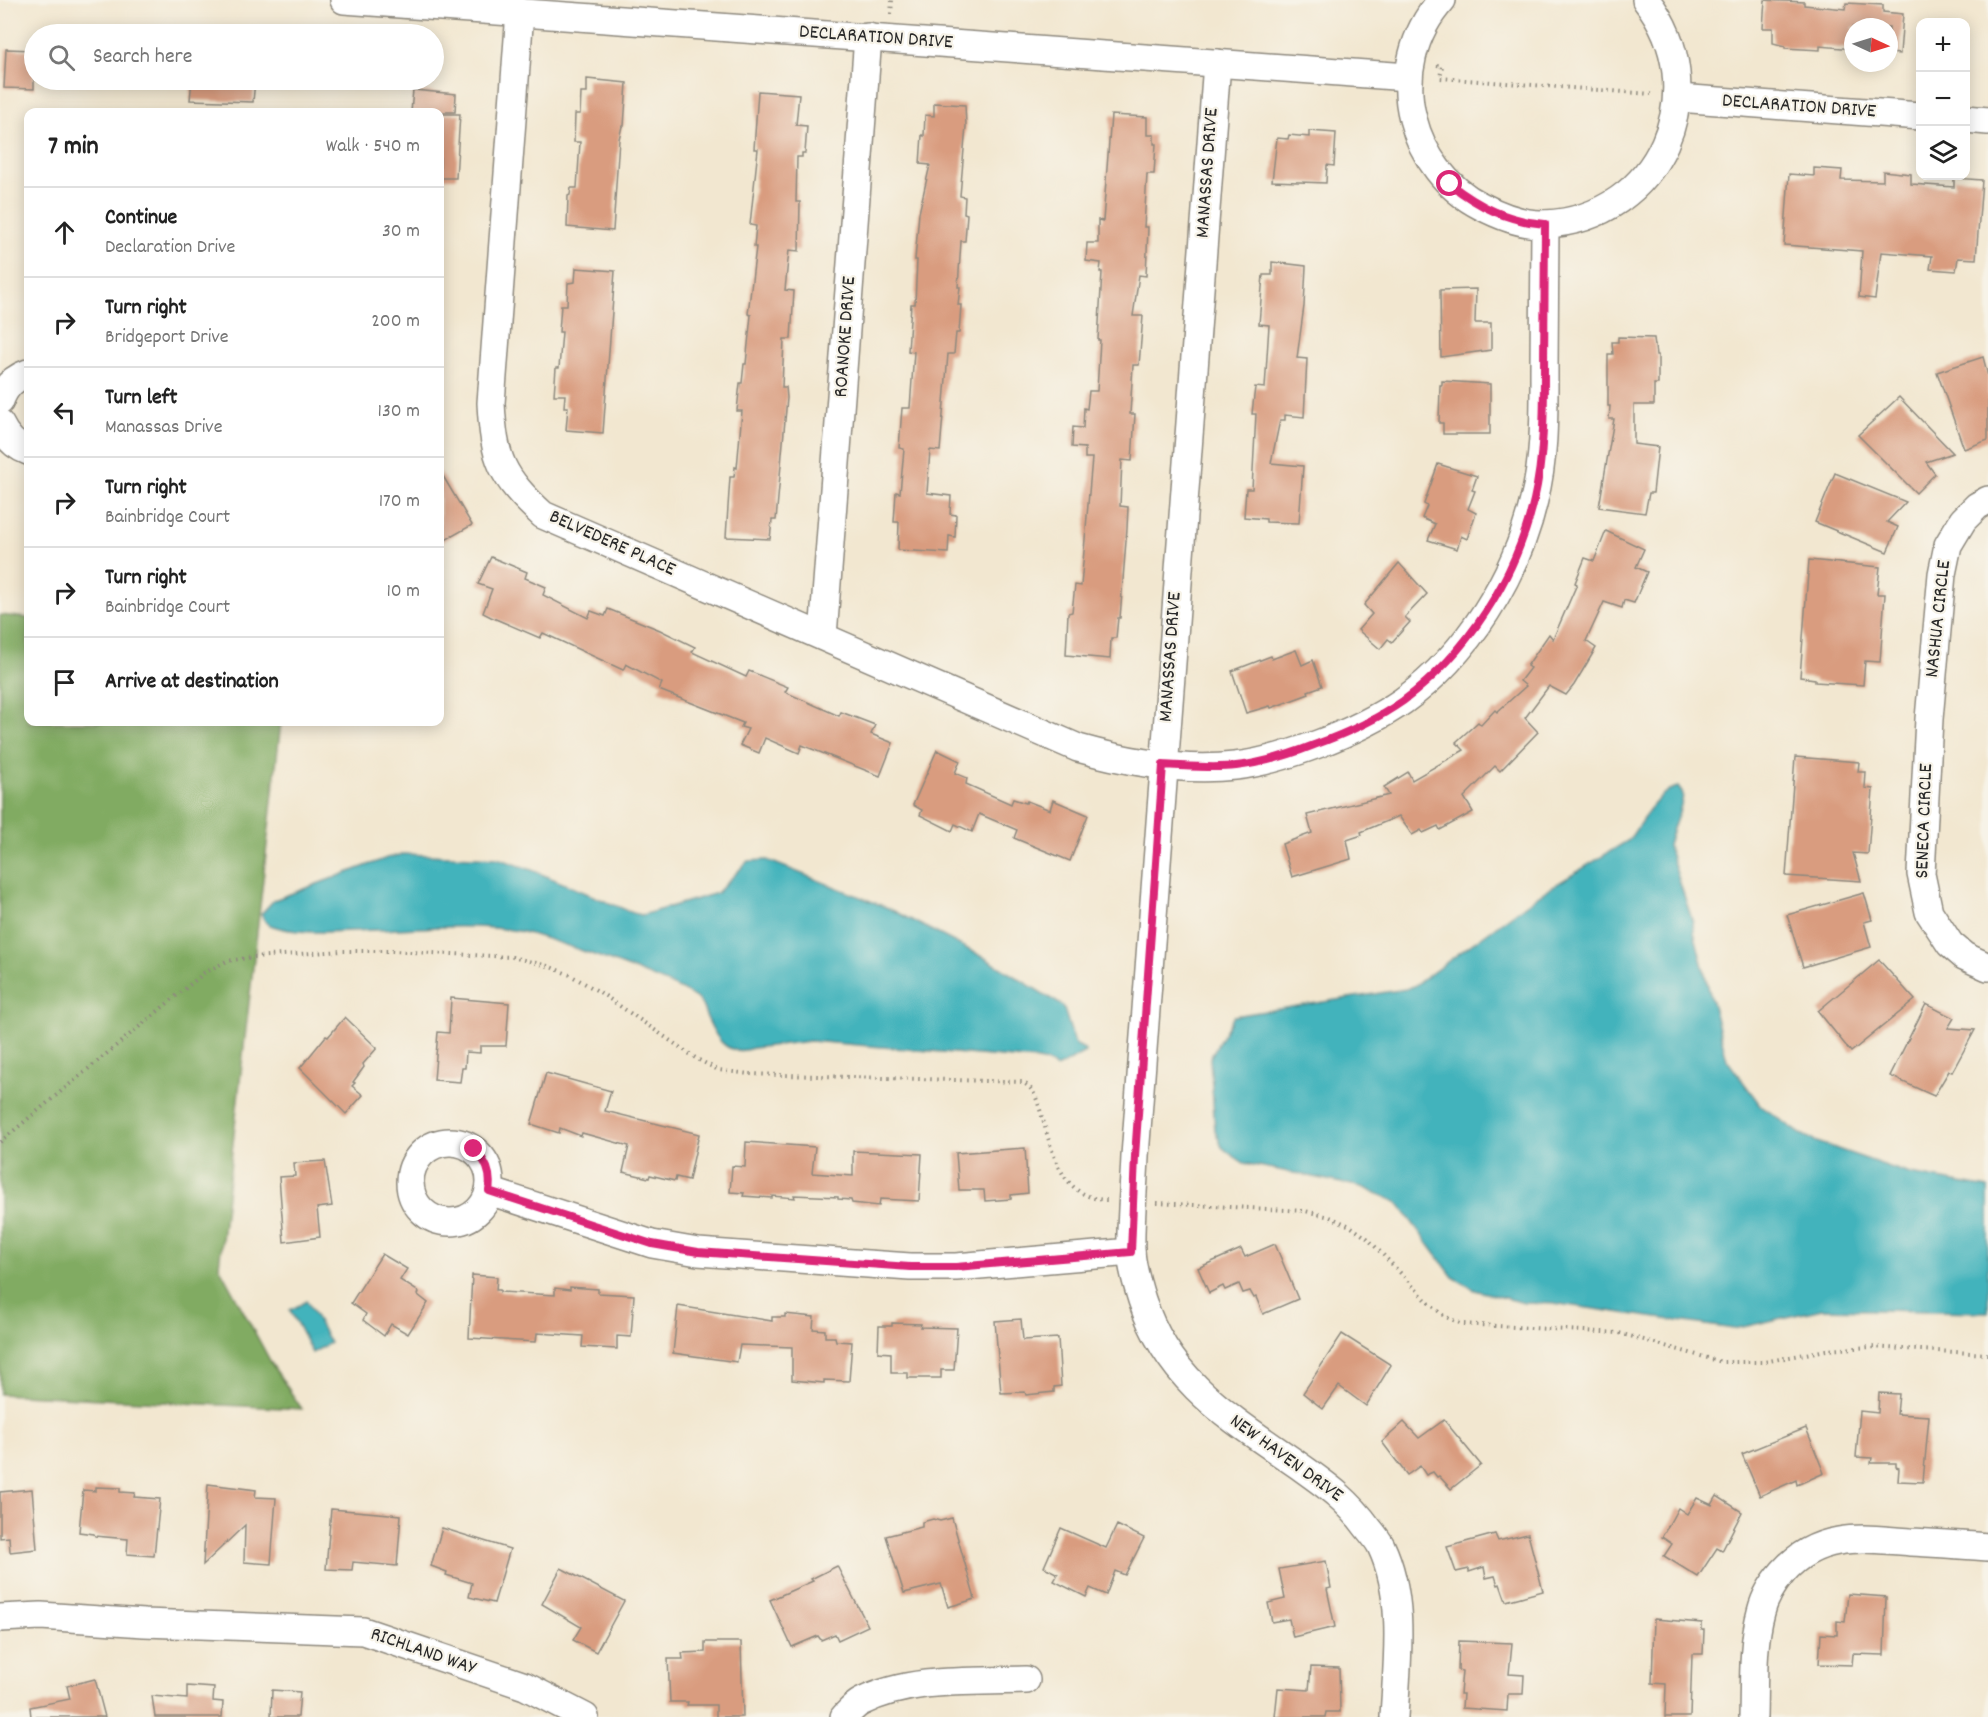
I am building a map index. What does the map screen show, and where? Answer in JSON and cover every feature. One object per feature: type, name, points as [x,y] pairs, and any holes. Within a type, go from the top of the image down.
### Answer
[{"type":"street","name":"DECLARATION DRIVE","points":[[344,0],[1408,76]]},
{"type":"street","points":[[1442,0],[1424,26],[1413,53],[1408,76],[1410,105],[1417,132],[1430,159],[1450,184],[1471,201],[1501,216],[1545,224],[1577,219],[1594,213],[1628,192],[1649,172],[1663,148],[1673,124],[1667,96],[1677,68],[1670,39],[1657,14],[1646,0]]},
{"type":"street","name":"BELVEDERE PLACE","points":[[520,12],[491,403],[493,436],[498,457],[510,480],[543,515],[1078,748],[1107,756],[1163,765],[1212,767],[1236,766],[1287,756],[1346,734],[1403,701],[1451,656],[1495,597],[1526,530],[1535,498],[1541,461],[1544,415],[1545,224]]},
{"type":"street","name":"ROANOKE DRIVE","points":[[823,636],[868,38]]},
{"type":"street","name":"MANASSAS DRIVE","points":[[1131,1252],[1163,765],[1217,63]]},
{"type":"street","name":"DECLARATION DRIVE","points":[[1667,96],[1916,116]]},
{"type":"street","points":[[1970,119],[1988,120]]},
{"type":"street","points":[[0,399],[7,386],[24,375]]},
{"type":"street","points":[[0,424],[6,435],[24,449]]},
{"type":"street","name":"NASHUA CIRCLE","points":[[1929,719],[1942,574],[1948,545],[1963,520],[1977,506],[1988,500]]},
{"type":"street","name":"SENECA CIRCLE","points":[[1929,719],[1921,874],[1924,894],[1929,912],[1950,944],[1964,956],[1988,967]]},
{"type":"street","points":[[489,1191],[652,1244],[698,1252],[910,1267],[956,1267],[1131,1252]]},
{"type":"street","name":"NEW HAVEN DRIVE","points":[[1131,1252],[1146,1312],[1164,1349],[1194,1387],[1220,1411],[1339,1494],[1362,1519],[1381,1545],[1391,1573],[1397,1605],[1398,1648],[1394,1717]]},
{"type":"street","points":[[1753,1717],[1756,1650],[1761,1613],[1770,1587],[1787,1567],[1803,1554],[1822,1544],[1862,1538],[1988,1546]]},
{"type":"street","name":"RICHLAND WAY","points":[[0,1618],[41,1616],[144,1623],[363,1631],[525,1686],[585,1717]]},
{"type":"street","points":[[844,1717],[860,1702],[900,1689],[940,1683],[1026,1680]]},
{"type":"path","points":[[1434,64],[1442,66],[1440,78],[1667,96]]},
{"type":"path","points":[[0,1142],[204,972],[227,961],[343,951],[486,954],[521,959],[570,975],[598,991],[697,1059],[718,1070],[749,1074],[1022,1082],[1033,1091],[1054,1154],[1065,1177],[1086,1196],[1133,1202],[1305,1211],[1330,1217],[1350,1226],[1367,1238],[1430,1304],[1444,1316],[1462,1324],[1619,1333],[1722,1362],[1764,1362],[1826,1350],[1870,1347],[1988,1354]]},
{"type":"green space","points":[[0,615],[24,618],[24,726],[281,726],[219,1266],[273,1366],[302,1409],[0,1394]]},
{"type":"water","points":[[1678,787],[1683,794],[1682,801],[1668,846],[1693,923],[1727,1060],[1761,1106],[1801,1134],[1817,1142],[1910,1174],[1988,1188],[1988,1312],[1822,1309],[1734,1329],[1560,1304],[1524,1303],[1475,1290],[1453,1277],[1397,1202],[1362,1187],[1244,1163],[1222,1147],[1215,1130],[1210,1058],[1234,1016],[1414,986],[1539,895],[1629,840],[1661,796]]},
{"type":"water","points":[[404,854],[497,858],[642,915],[717,893],[748,861],[767,860],[888,908],[985,958],[1063,1006],[1075,1044],[1085,1052],[1055,1068],[1047,1062],[1037,1060],[810,1041],[735,1050],[722,1043],[717,1037],[701,1004],[689,994],[613,962],[532,935],[518,931],[477,927],[301,931],[271,925],[261,914],[274,900],[387,858]]},
{"type":"water","points":[[307,1301],[330,1343],[312,1353],[290,1310]]},
{"type":"building","points":[[1765,0],[1804,2],[1804,5],[1845,9],[1846,3],[1883,5],[1883,12],[1903,14],[1900,54],[1898,54],[1898,18],[1844,18],[1844,48],[1820,46],[1820,50],[1785,48],[1785,46],[1773,43],[1773,28],[1763,28]]},
{"type":"building","points":[[6,49],[24,50],[24,89],[4,88]]},
{"type":"building","points":[[587,79],[627,83],[624,126],[622,126],[619,139],[613,231],[567,227],[568,196],[571,188],[577,188],[580,142],[574,142],[575,114],[580,114],[581,93],[587,93]]},
{"type":"building","points":[[191,90],[254,90],[253,102],[190,100]]},
{"type":"building","points":[[413,90],[456,94],[455,112],[444,112],[444,108],[411,108]]},
{"type":"building","points":[[758,91],[799,94],[796,125],[807,126],[805,153],[802,153],[802,157],[797,157],[796,202],[800,202],[799,251],[789,250],[785,290],[794,291],[791,339],[784,339],[782,387],[786,387],[787,398],[776,520],[772,520],[770,539],[726,537],[730,477],[734,477],[735,467],[737,468],[742,411],[737,411],[740,383],[742,383],[744,364],[746,364],[751,315],[748,314],[756,247],[754,247],[756,226],[750,225],[758,149],[754,149]]},
{"type":"building","points":[[934,103],[965,105],[966,126],[960,196],[965,197],[964,213],[967,214],[965,241],[961,241],[958,287],[960,287],[958,305],[961,305],[959,333],[956,333],[954,354],[948,354],[940,451],[930,450],[927,493],[951,496],[950,514],[956,515],[955,537],[949,536],[948,553],[898,550],[899,522],[894,522],[896,492],[900,493],[904,449],[899,448],[902,408],[910,408],[914,352],[908,351],[911,304],[915,304],[917,260],[915,260],[919,213],[930,165],[920,164],[922,135],[924,136],[925,115],[934,116]]},
{"type":"building","points":[[444,114],[460,114],[456,178],[444,178]]},
{"type":"building","points":[[1111,115],[1147,117],[1147,135],[1154,135],[1154,144],[1156,144],[1154,174],[1147,174],[1144,227],[1148,227],[1146,276],[1139,275],[1133,316],[1143,316],[1139,365],[1133,365],[1130,414],[1135,414],[1132,461],[1122,460],[1120,506],[1128,507],[1127,528],[1120,618],[1118,618],[1116,638],[1111,638],[1110,659],[1066,655],[1068,613],[1072,612],[1075,585],[1081,586],[1092,458],[1085,458],[1085,448],[1072,447],[1073,427],[1083,428],[1084,408],[1087,409],[1089,391],[1097,391],[1100,340],[1098,340],[1101,263],[1086,261],[1087,243],[1098,243],[1098,220],[1103,221]]},
{"type":"building","points":[[1309,131],[1336,133],[1334,166],[1327,165],[1326,183],[1272,181],[1277,138],[1288,139],[1289,135],[1309,137]]},
{"type":"building","points":[[1814,168],[1842,170],[1841,180],[1883,181],[1883,171],[1911,174],[1911,184],[1954,187],[1954,180],[1982,180],[1976,259],[1958,258],[1956,271],[1930,269],[1932,256],[1881,252],[1875,299],[1859,297],[1862,251],[1784,245],[1789,174],[1814,176]]},
{"type":"building","points":[[1272,262],[1306,266],[1304,306],[1297,358],[1307,359],[1304,417],[1285,415],[1285,420],[1280,420],[1271,463],[1303,466],[1299,523],[1266,522],[1266,519],[1244,517],[1246,489],[1252,489],[1256,414],[1252,414],[1255,387],[1265,388],[1269,325],[1259,324],[1263,275],[1272,275]]},
{"type":"building","points":[[576,268],[615,271],[603,433],[566,430],[568,407],[564,407],[565,395],[554,395],[562,332],[559,332],[561,305],[567,305],[568,283],[575,282]]},
{"type":"building","points":[[1476,289],[1475,323],[1491,323],[1491,350],[1441,357],[1440,290]]},
{"type":"building","points":[[1618,337],[1654,338],[1656,355],[1658,355],[1658,384],[1654,384],[1654,405],[1634,405],[1634,444],[1658,447],[1653,493],[1649,493],[1645,513],[1599,507],[1614,419],[1609,419],[1608,354],[1613,354],[1612,342],[1618,342]]},
{"type":"building","points":[[1983,357],[1988,376],[1988,440],[1964,449],[1937,372]]},
{"type":"building","points":[[1442,381],[1490,384],[1490,434],[1443,434],[1443,423],[1439,423]]},
{"type":"building","points":[[1899,397],[1953,453],[1926,462],[1935,474],[1916,493],[1858,435]]},
{"type":"building","points":[[1438,464],[1477,476],[1472,490],[1475,491],[1468,509],[1476,513],[1467,539],[1461,536],[1457,549],[1428,540],[1435,524],[1422,518],[1427,506],[1424,504]]},
{"type":"building","points":[[1835,473],[1906,502],[1887,522],[1898,527],[1887,552],[1815,522]]},
{"type":"building","points":[[444,478],[472,525],[444,541]]},
{"type":"building","points":[[1606,531],[1644,549],[1636,567],[1647,572],[1634,603],[1624,600],[1622,608],[1604,602],[1586,641],[1596,648],[1574,685],[1566,695],[1549,686],[1525,718],[1538,732],[1500,771],[1495,766],[1464,797],[1473,812],[1440,830],[1438,826],[1412,835],[1399,816],[1347,840],[1351,859],[1292,877],[1282,844],[1312,833],[1307,815],[1389,795],[1384,787],[1408,772],[1412,780],[1464,750],[1456,742],[1478,722],[1481,725],[1495,710],[1497,712],[1526,686],[1520,681],[1530,668],[1527,666],[1549,634],[1553,639],[1577,584],[1575,583],[1585,558],[1594,561]]},
{"type":"building","points":[[491,557],[527,572],[525,578],[546,587],[543,595],[588,618],[591,611],[605,616],[608,609],[695,647],[692,652],[746,677],[749,671],[788,687],[785,692],[839,716],[841,712],[875,725],[871,734],[893,743],[880,776],[802,745],[799,753],[765,738],[759,753],[740,745],[748,729],[741,727],[743,723],[659,690],[662,683],[626,664],[623,670],[543,633],[540,638],[483,613],[492,589],[478,584]]},
{"type":"building","points":[[1809,560],[1880,567],[1877,594],[1885,594],[1880,662],[1865,661],[1863,685],[1815,682],[1815,679],[1800,677]]},
{"type":"building","points":[[1399,563],[1427,594],[1405,617],[1410,622],[1392,642],[1388,639],[1380,649],[1358,630],[1372,614],[1364,605]]},
{"type":"building","points":[[1296,650],[1302,665],[1313,660],[1322,686],[1308,691],[1309,694],[1271,708],[1270,706],[1246,713],[1232,671],[1271,656],[1272,659]]},
{"type":"building","points":[[937,750],[960,761],[955,773],[967,778],[966,784],[1011,804],[1013,799],[1026,803],[1027,801],[1050,810],[1053,800],[1088,815],[1070,861],[1014,838],[1017,830],[979,814],[972,832],[955,824],[952,831],[920,815],[922,810],[913,805]]},
{"type":"building","points":[[1795,757],[1859,762],[1858,772],[1866,772],[1865,788],[1873,789],[1868,854],[1853,853],[1861,881],[1786,876]]},
{"type":"building","points":[[1864,893],[1872,920],[1864,922],[1871,947],[1803,967],[1787,915]]},
{"type":"building","points":[[1879,960],[1915,1000],[1851,1052],[1818,1011]]},
{"type":"building","points":[[451,998],[509,1003],[506,1046],[480,1046],[480,1053],[466,1052],[465,1068],[462,1068],[460,1082],[434,1080],[438,1032],[449,1033]]},
{"type":"building","points":[[1926,1004],[1954,1018],[1948,1028],[1975,1030],[1952,1072],[1949,1071],[1934,1096],[1890,1076]]},
{"type":"building","points":[[345,1017],[377,1048],[363,1064],[364,1067],[353,1082],[355,1083],[352,1086],[363,1095],[346,1114],[300,1068]]},
{"type":"building","points":[[546,1073],[611,1091],[605,1111],[699,1134],[689,1180],[676,1177],[675,1181],[650,1175],[649,1178],[623,1172],[629,1146],[582,1133],[581,1136],[560,1128],[559,1133],[531,1124]]},
{"type":"building","points":[[746,1142],[815,1147],[812,1173],[853,1176],[853,1151],[922,1154],[919,1201],[880,1199],[879,1206],[852,1203],[851,1200],[838,1199],[838,1197],[794,1195],[795,1198],[772,1196],[772,1198],[743,1196],[744,1193],[730,1192],[732,1166],[745,1167]]},
{"type":"building","points":[[1025,1148],[1028,1193],[1011,1195],[1011,1199],[985,1201],[984,1190],[959,1190],[956,1153]]},
{"type":"building","points":[[325,1161],[332,1206],[317,1208],[320,1237],[284,1242],[279,1177],[295,1176],[294,1163]]},
{"type":"building","points":[[1275,1244],[1298,1299],[1263,1314],[1256,1297],[1254,1298],[1250,1291],[1243,1293],[1239,1284],[1225,1290],[1223,1286],[1209,1293],[1198,1268],[1241,1249],[1245,1257]]},
{"type":"building","points":[[382,1254],[407,1269],[400,1280],[419,1292],[418,1295],[428,1303],[408,1334],[391,1324],[384,1336],[363,1320],[366,1314],[351,1303]]},
{"type":"building","points":[[472,1275],[497,1277],[496,1290],[500,1292],[555,1295],[555,1288],[570,1290],[570,1287],[598,1289],[598,1293],[634,1295],[631,1337],[617,1336],[617,1349],[582,1347],[583,1336],[537,1333],[536,1342],[469,1338]]},
{"type":"building","points":[[678,1306],[772,1321],[772,1317],[785,1317],[785,1314],[814,1317],[813,1329],[825,1330],[825,1337],[835,1337],[836,1341],[852,1342],[849,1381],[824,1380],[824,1383],[792,1380],[792,1347],[740,1345],[737,1362],[673,1353]]},
{"type":"building","points":[[1021,1319],[1023,1340],[1058,1338],[1061,1386],[1054,1387],[1054,1392],[1026,1395],[1025,1392],[1001,1393],[995,1321]]},
{"type":"building","points":[[892,1323],[921,1324],[920,1327],[957,1328],[954,1370],[941,1370],[941,1378],[908,1378],[908,1373],[891,1373],[891,1353],[878,1352],[879,1326],[892,1326]]},
{"type":"building","points":[[1342,1334],[1391,1365],[1366,1406],[1339,1386],[1323,1409],[1303,1393]]},
{"type":"building","points":[[1879,1393],[1899,1394],[1897,1414],[1929,1416],[1923,1482],[1898,1481],[1899,1468],[1896,1467],[1896,1463],[1871,1463],[1872,1458],[1856,1457],[1860,1411],[1878,1413]]},
{"type":"building","points":[[1444,1420],[1481,1465],[1451,1489],[1433,1472],[1426,1475],[1420,1466],[1407,1475],[1382,1442],[1404,1422],[1419,1438]]},
{"type":"building","points":[[1806,1428],[1824,1473],[1797,1485],[1796,1480],[1760,1496],[1742,1454]]},
{"type":"building","points":[[208,1484],[256,1490],[255,1497],[276,1498],[271,1564],[244,1562],[245,1525],[203,1565]]},
{"type":"building","points":[[96,1487],[120,1488],[120,1492],[135,1493],[134,1497],[160,1499],[154,1556],[127,1554],[128,1539],[79,1532],[83,1490],[96,1491]]},
{"type":"building","points":[[32,1489],[37,1549],[10,1552],[9,1537],[0,1538],[0,1492]]},
{"type":"building","points":[[1717,1496],[1742,1512],[1722,1551],[1717,1548],[1698,1577],[1664,1556],[1672,1544],[1662,1537],[1678,1508],[1687,1514],[1697,1498],[1712,1505]]},
{"type":"building","points":[[331,1509],[401,1515],[397,1566],[353,1562],[352,1570],[326,1569]]},
{"type":"building","points":[[952,1518],[975,1599],[948,1607],[941,1584],[904,1593],[886,1536],[922,1527],[922,1522],[933,1519],[940,1521]]},
{"type":"building","points":[[1117,1525],[1144,1538],[1125,1575],[1115,1571],[1106,1595],[1090,1588],[1086,1597],[1054,1581],[1058,1574],[1044,1567],[1061,1528],[1106,1548]]},
{"type":"building","points":[[442,1528],[510,1549],[494,1603],[469,1597],[472,1583],[446,1575],[447,1572],[431,1566]]},
{"type":"building","points":[[1495,1534],[1498,1541],[1528,1534],[1543,1591],[1506,1601],[1495,1576],[1486,1578],[1484,1567],[1469,1572],[1469,1569],[1456,1572],[1447,1547]]},
{"type":"building","points":[[1326,1561],[1331,1588],[1327,1589],[1335,1627],[1293,1637],[1289,1619],[1272,1622],[1268,1603],[1285,1599],[1279,1569]]},
{"type":"building","points":[[837,1566],[868,1626],[838,1640],[835,1634],[821,1640],[818,1636],[792,1647],[770,1600],[813,1581],[811,1579]]},
{"type":"building","points":[[561,1568],[624,1601],[596,1652],[573,1640],[581,1627],[542,1604]]},
{"type":"building","points":[[1848,1594],[1886,1597],[1884,1655],[1853,1654],[1852,1665],[1819,1664],[1821,1634],[1837,1635],[1837,1621],[1845,1622]]},
{"type":"building","points":[[1654,1619],[1702,1623],[1703,1654],[1692,1654],[1690,1717],[1665,1717],[1666,1684],[1652,1683]]},
{"type":"building","points":[[1459,1641],[1512,1643],[1509,1674],[1524,1675],[1523,1694],[1508,1694],[1507,1711],[1462,1708],[1463,1694],[1460,1694],[1462,1671],[1458,1670]]},
{"type":"building","points":[[705,1642],[741,1642],[743,1717],[716,1717],[716,1705],[687,1705],[688,1702],[670,1702],[668,1659],[683,1659],[682,1653],[705,1652]]},
{"type":"building","points":[[1311,1667],[1339,1668],[1340,1712],[1326,1712],[1325,1717],[1275,1717],[1278,1688],[1309,1690]]},
{"type":"building","points":[[95,1679],[105,1717],[31,1717],[30,1707],[70,1699],[67,1686]]},
{"type":"building","points":[[187,1686],[214,1688],[213,1701],[223,1702],[222,1717],[155,1717],[152,1696],[187,1699]]},
{"type":"building","points":[[272,1690],[300,1692],[298,1717],[271,1717]]},
{"type":"route","points":[[474,1149],[483,1158],[489,1170],[489,1191],[652,1244],[698,1252],[910,1267],[956,1267],[1131,1252],[1135,1156],[1163,765],[1236,766],[1287,756],[1346,734],[1403,701],[1451,656],[1473,629],[1495,597],[1526,530],[1535,498],[1541,461],[1544,415],[1545,224],[1501,216],[1471,201],[1450,184]]}]
